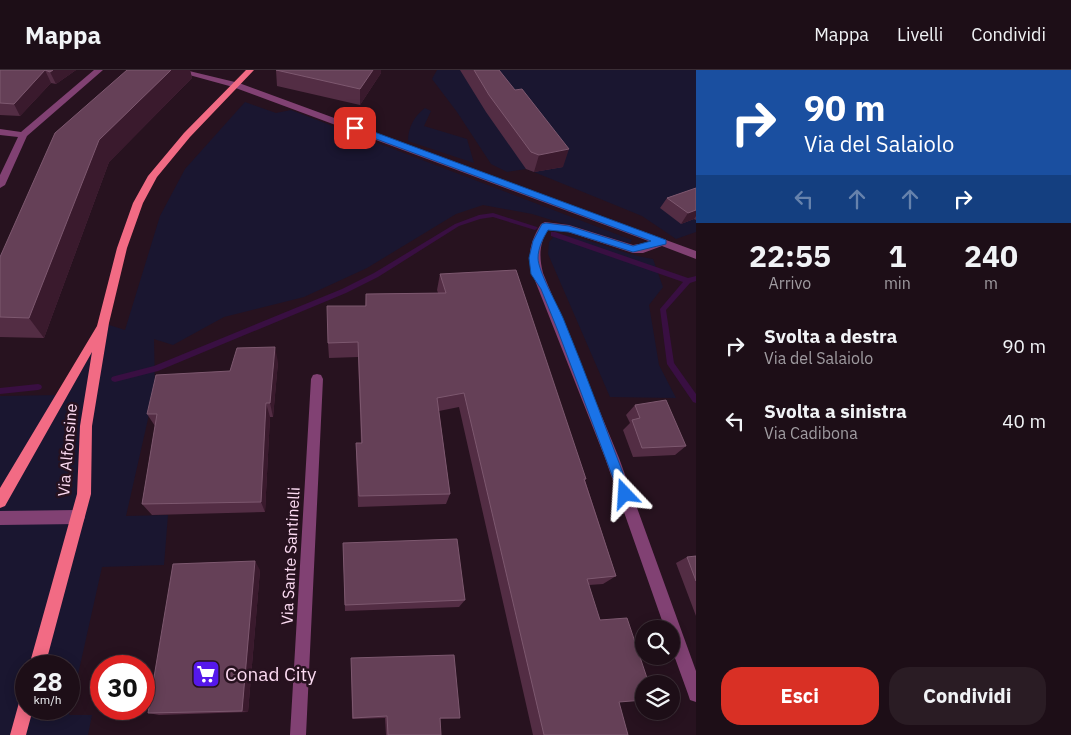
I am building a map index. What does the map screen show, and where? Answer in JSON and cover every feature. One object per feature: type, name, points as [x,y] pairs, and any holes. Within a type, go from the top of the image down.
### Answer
[{"type":"main road","name":"Via Alfonsine","points":[[40,655],[84,494],[86,426],[102,323],[122,248],[138,203],[149,183],[187,135],[250,70]]},
{"type":"main road","name":"Via Alfonsine","points":[[0,501],[102,323]]},
{"type":"main road","points":[[18,735],[22,720]]},
{"type":"street","points":[[0,185],[23,135],[99,70]]},
{"type":"street","points":[[175,70],[236,85],[695,254]]},
{"type":"street","points":[[0,132],[23,135]]},
{"type":"street","points":[[663,242],[633,249],[569,229],[546,226],[537,241],[534,258],[536,274],[546,288],[612,458],[696,694]]},
{"type":"street","name":"Via Sante Santinelli","points":[[298,735],[318,379]]},
{"type":"street","points":[[0,518],[78,517]]},
{"type":"shaded area","points":[[437,70],[696,70],[696,232],[676,239],[642,216],[534,172],[526,169],[507,172],[491,164],[457,112],[432,79]]},
{"type":"shaded area","points":[[245,102],[276,113],[291,110],[632,240],[630,243],[622,242],[532,214],[483,205],[456,214],[367,268],[304,297],[224,317],[173,345],[154,339],[155,388],[126,516],[168,515],[164,565],[102,567],[80,666],[80,655],[40,655],[54,602],[39,655],[15,655],[15,720],[21,720],[18,733],[22,720],[80,720],[80,715],[90,715],[88,735],[0,735],[0,396],[61,395],[103,323],[125,330],[160,216],[185,169]]},
{"type":"shaded area","points":[[425,108],[431,111],[424,126],[467,139],[474,163],[408,141],[412,123]]},
{"type":"shaded area","points":[[556,234],[580,238],[653,259],[663,287],[649,305],[659,365],[676,398],[610,397],[548,254],[549,242]]},
{"type":"building","points":[[0,70],[45,70],[14,104],[0,103]]},
{"type":"building","points":[[127,70],[171,70],[99,140],[29,318],[0,317],[0,257],[55,133]]},
{"type":"building","points":[[276,70],[373,70],[360,89]]},
{"type":"building","points":[[474,70],[499,70],[515,90],[522,89],[569,149],[539,155],[531,152],[489,95]]},
{"type":"building","points":[[696,188],[696,210],[688,213],[667,198]]},
{"type":"building","points":[[516,270],[586,479],[584,479],[616,576],[587,579],[600,620],[627,618],[635,642],[635,665],[643,665],[646,675],[635,675],[635,701],[619,702],[628,735],[544,735],[464,393],[437,398],[450,494],[359,496],[356,443],[362,443],[358,342],[328,343],[327,306],[366,306],[366,294],[446,293],[440,274]]},
{"type":"building","points":[[275,347],[270,403],[266,403],[261,502],[142,504],[157,414],[147,414],[156,375],[230,371],[237,348]]},
{"type":"building","points":[[666,400],[686,446],[642,448],[632,420],[640,418],[635,405]]},
{"type":"building","points":[[457,539],[465,600],[345,605],[343,543]]},
{"type":"building","points":[[696,556],[696,581],[687,557]]},
{"type":"building","points":[[255,561],[242,711],[155,713],[155,671],[173,564]]},
{"type":"building","points":[[454,655],[460,718],[440,718],[441,735],[388,735],[387,716],[353,718],[351,658]]},
{"type":"waterway","points":[[115,379],[155,369],[344,291],[376,275],[457,225],[479,217],[493,215],[535,228]]},
{"type":"waterway","points":[[553,234],[688,281]]},
{"type":"waterway","points":[[688,281],[696,278]]},
{"type":"waterway","points":[[688,281],[663,309],[671,364],[696,400]]},
{"type":"waterway","points":[[0,391],[38,387]]},
{"type":"place","name":"Conad City","points":[[206,674]]},
{"type":"route","points":[[355,128],[663,242],[633,249],[569,229],[546,226],[537,241],[534,258],[536,274],[546,288],[625,494]]}]
